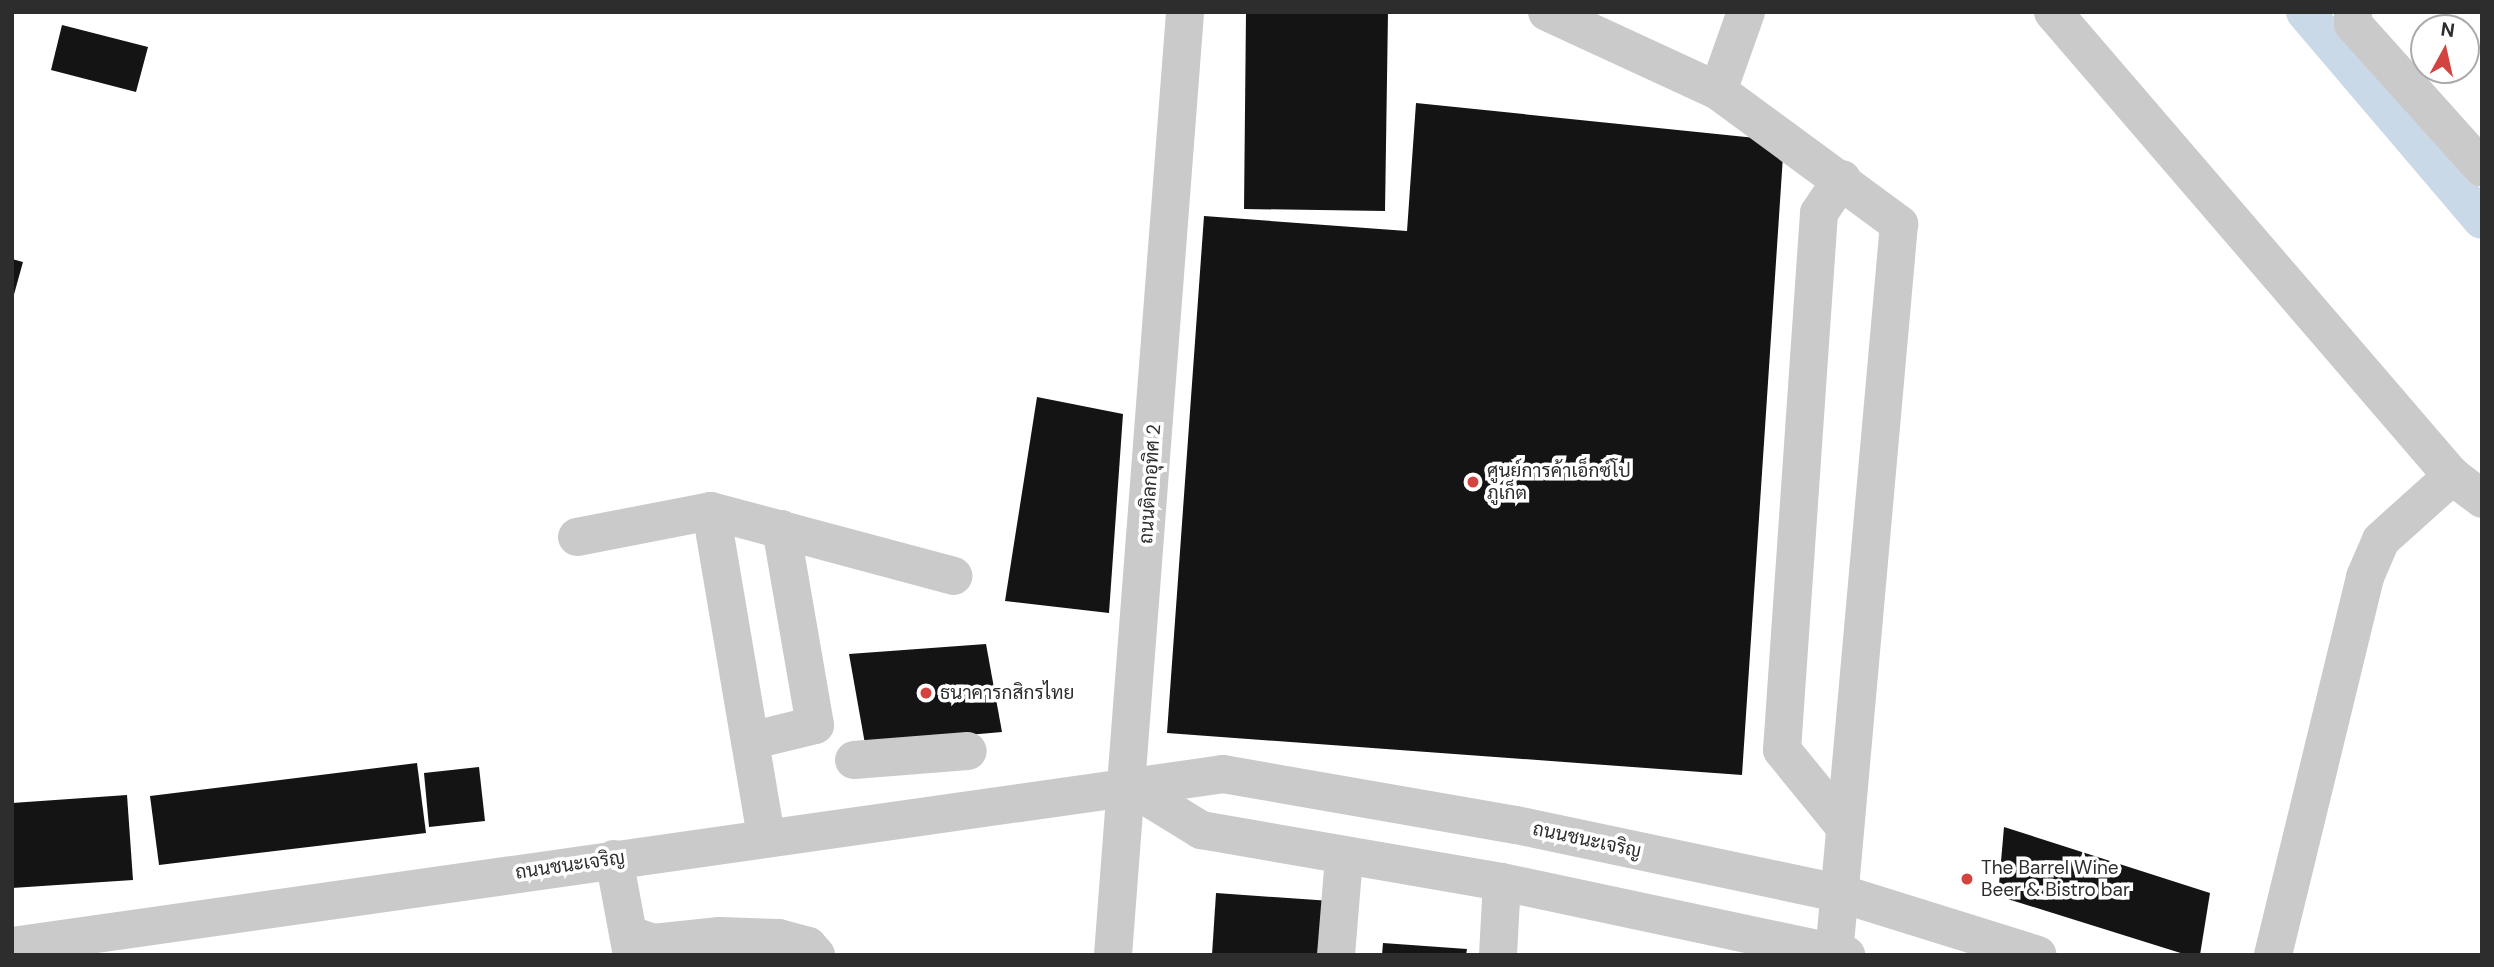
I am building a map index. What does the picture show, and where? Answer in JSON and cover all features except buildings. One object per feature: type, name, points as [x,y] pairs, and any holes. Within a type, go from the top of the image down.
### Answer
[{"type":"street","name":"ถนนติลกอุทิศ 2","points":[[1113,955],[1185,12]]},
{"type":"street","points":[[1128,785],[1201,830],[1502,883],[1838,954],[1844,826],[1899,225],[1842,179],[1718,91],[1547,12]]},
{"type":"street","points":[[1718,91],[1746,12]]},
{"type":"street","points":[[2053,12],[2452,476],[2482,499]]},
{"type":"street","points":[[2353,12],[2353,24],[2482,168]]},
{"type":"street","points":[[1842,179],[1819,213],[1782,750],[1844,826]]},
{"type":"street","points":[[2273,955],[2365,577],[2381,540],[2452,476]]},
{"type":"street","points":[[711,511],[766,837]]},
{"type":"street","points":[[577,537],[711,511],[953,576]]},
{"type":"street","points":[[750,741],[815,725],[781,529]]},
{"type":"street","points":[[917,747],[923,814]]},
{"type":"street","points":[[854,761],[917,747],[968,751]]},
{"type":"street","name":"ถนนชนะเจริญ","points":[[12,946],[923,814],[1223,774],[1516,825],[1839,893],[2038,955]]},
{"type":"street","points":[[1336,955],[1344,857]]},
{"type":"street","points":[[614,859],[631,945],[653,943],[673,949],[720,936],[769,937],[795,940],[816,955]]},
{"type":"street","points":[[1498,955],[1502,883]]},
{"type":"waterway","points":[[2305,12],[2482,220]]},
{"type":"place","name":"ศูนย์การค้าเอ็กซ์โป ภูเก็ต","points":[[1473,482]]},
{"type":"place","name":"ธนาคารกสิกรไทย","points":[[926,693]]},
{"type":"place","name":"The Barrel Wine Beer & Bistro bar","points":[[1967,879]]}]
